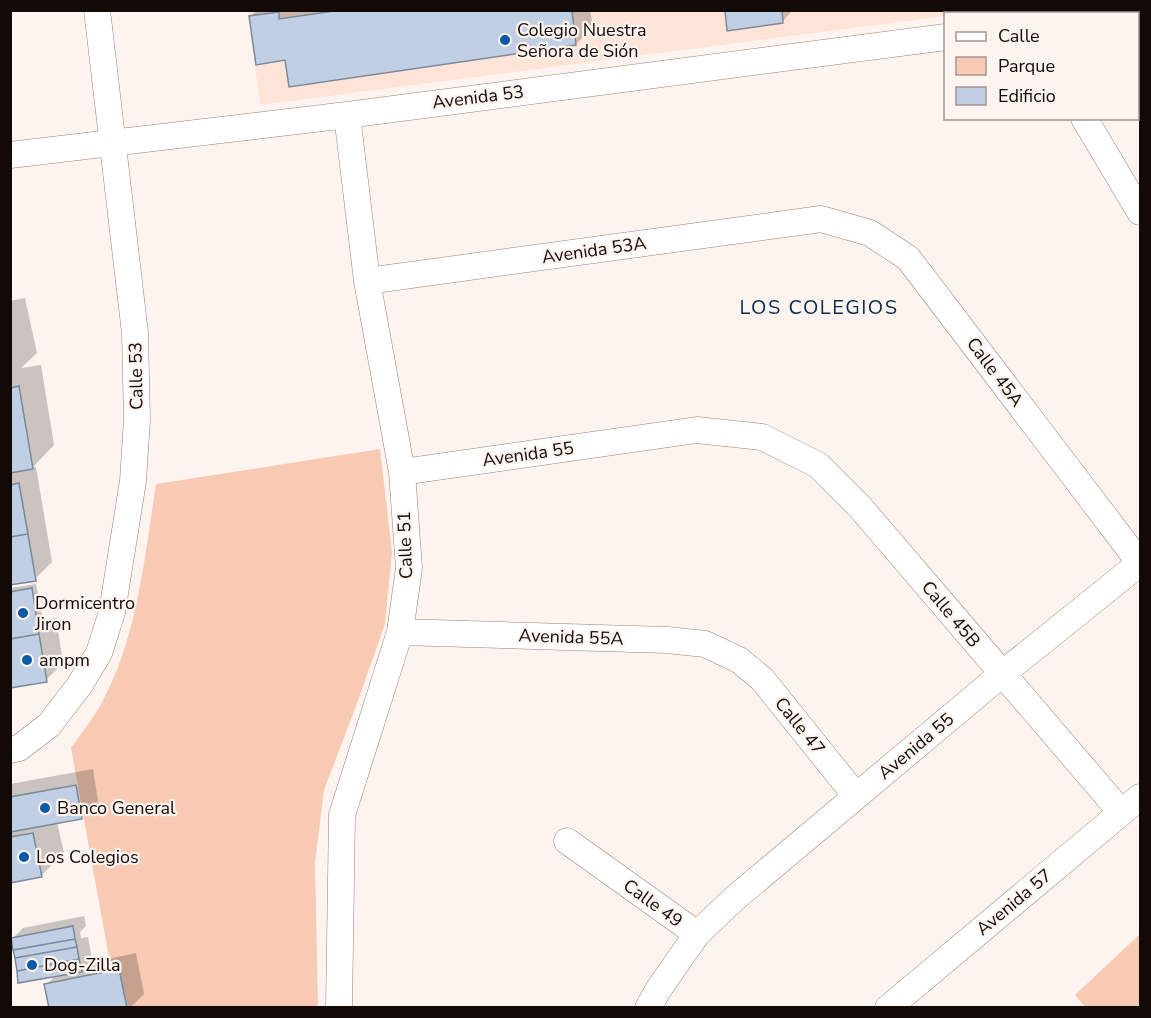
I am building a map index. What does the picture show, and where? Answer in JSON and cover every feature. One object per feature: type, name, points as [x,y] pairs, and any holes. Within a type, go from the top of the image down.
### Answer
[{"type":"street","name":"Calle 53","points":[[10,750],[19,748],[50,725],[79,686],[99,653],[112,612],[134,481],[137,420],[135,333],[97,10]]},
{"type":"street","name":"Avenida 53","points":[[10,155],[944,37]]},
{"type":"street","name":"Calle 51","points":[[339,1008],[342,815],[400,632],[409,568],[402,472],[367,281],[347,114]]},
{"type":"street","points":[[1085,120],[1140,212]]},
{"type":"street","name":"Avenida 53A","points":[[367,281],[821,219]]},
{"type":"street","name":"Calle 45A","points":[[821,219],[870,233],[908,258],[1140,563]]},
{"type":"street","name":"Avenida 55","points":[[402,472],[697,430],[762,437]]},
{"type":"street","name":"Calle 45B","points":[[762,437],[818,465],[860,507],[1002,674],[1131,805]]},
{"type":"street","name":"Avenida 55","points":[[697,934],[735,898],[856,796],[1140,563]]},
{"type":"street","name":"Avenida 55A","points":[[400,632],[667,640],[705,644],[739,660]]},
{"type":"street","name":"Calle 47","points":[[739,660],[762,679],[856,796]]},
{"type":"street","name":"Avenida 57","points":[[888,1008],[1131,805]]},
{"type":"street","name":"Calle 49","points":[[567,841],[697,934],[648,1008]]},
{"type":"shaded area","name":"Colegio Nuestra Señora de Sión","points":[[982,10],[944,12],[944,16],[260,105],[248,11]]},
{"type":"green space","points":[[380,449],[392,552],[385,624],[324,790],[315,863],[318,1007],[118,1007],[71,748],[99,708],[124,651],[138,596],[156,484]]},
{"type":"green space","points":[[1140,934],[1140,1007],[1085,1007],[1075,995]]},
{"type":"building","points":[[341,10],[579,10],[572,12],[576,45],[289,87],[285,60],[256,65],[249,16],[279,12],[279,19]]},
{"type":"building","points":[[725,10],[782,10],[783,23],[727,31]]},
{"type":"building","points":[[19,386],[33,469],[10,473],[10,388]]},
{"type":"building","points":[[19,483],[28,534],[10,537],[10,485]]},
{"type":"building","points":[[28,534],[36,581],[10,585],[10,537]]},
{"type":"building","name":"Dormicentro Jiron","points":[[32,588],[39,634],[10,639],[10,592]]},
{"type":"building","name":"ampm","points":[[39,634],[47,682],[10,688],[10,639]]},
{"type":"building","name":"Banco General","points":[[76,785],[82,819],[10,832],[10,797]]},
{"type":"building","name":"Los Colegios","points":[[33,833],[42,877],[10,883],[10,837]]},
{"type":"building","points":[[73,926],[75,939],[13,950],[11,938]]},
{"type":"building","points":[[75,939],[77,947],[15,958],[13,950]]},
{"type":"building","name":"Dog-Zilla","points":[[77,947],[79,959],[17,971],[15,958]]},
{"type":"building","points":[[79,959],[82,972],[18,983],[17,971]]},
{"type":"building","points":[[119,969],[127,1008],[49,1008],[44,984]]},
{"type":"place","name":"Colegio Nuestra Señora de Sión","points":[[505,40]]},
{"type":"place","name":"Dormicentro Jiron","points":[[23,613]]},
{"type":"place","name":"ampm","points":[[27,660]]},
{"type":"place","name":"Banco General","points":[[45,808]]},
{"type":"place","name":"Los Colegios","points":[[24,857]]},
{"type":"place","name":"Dog-Zilla","points":[[32,965]]},
{"type":"district","name":"LOS COLEGIOS","points":[[819,307]]}]
